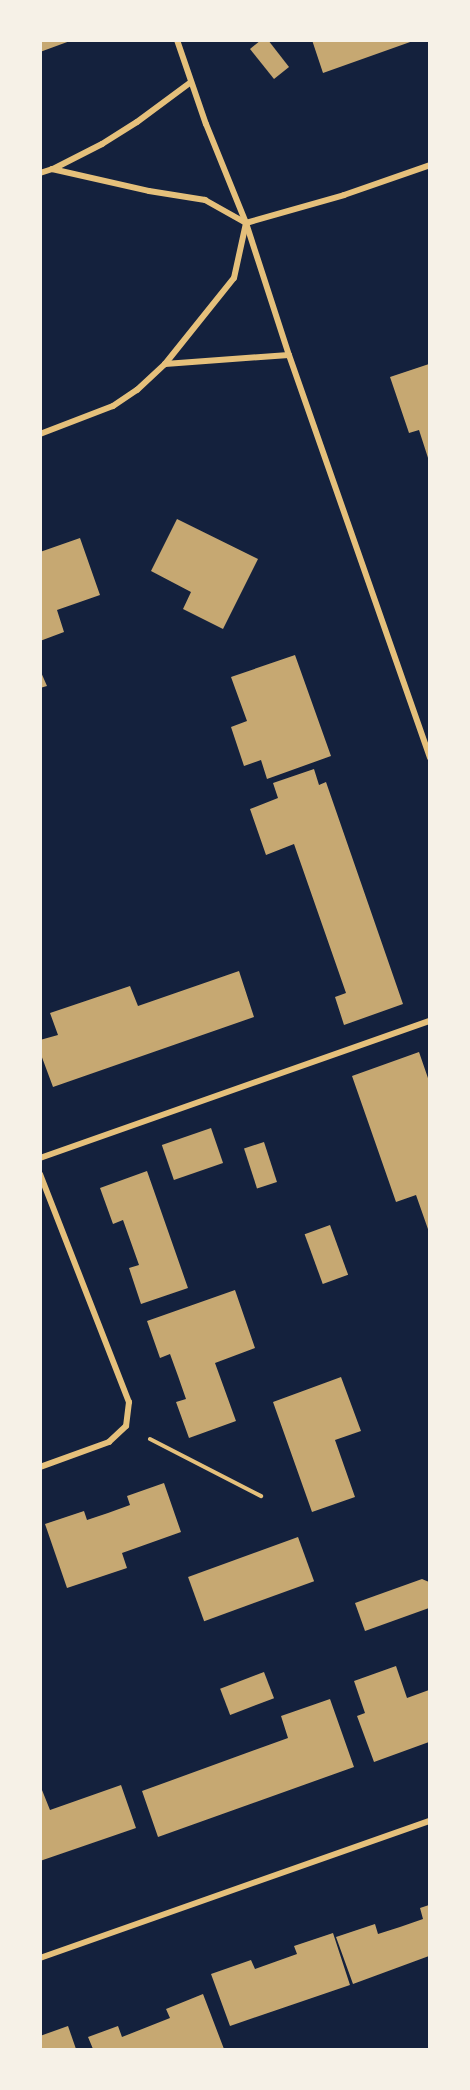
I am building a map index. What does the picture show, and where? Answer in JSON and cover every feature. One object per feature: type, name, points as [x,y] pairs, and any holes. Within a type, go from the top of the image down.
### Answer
[{"type":"street","points":[[177,40],[246,223],[289,355],[429,758]]},
{"type":"street","points":[[40,173],[52,170],[102,144],[137,122],[191,81]]},
{"type":"street","points":[[52,170],[149,191],[205,200],[246,223],[344,195],[429,165]]},
{"type":"street","points":[[40,434],[113,406],[137,390],[165,364],[234,278],[246,223]]},
{"type":"street","points":[[165,364],[289,355]]},
{"type":"street","points":[[40,1158],[429,1021]]},
{"type":"street","points":[[40,1174],[129,1402],[126,1426],[109,1442],[40,1467]]},
{"type":"street","points":[[40,1958],[429,1821]]},
{"type":"path","points":[[126,1426],[261,1496]]},
{"type":"building","points":[[40,40],[70,40],[70,41],[40,52]]},
{"type":"building","points":[[261,40],[268,40],[289,67],[274,79],[250,49]]},
{"type":"building","points":[[312,40],[413,40],[413,41],[323,73]]},
{"type":"building","points":[[429,364],[429,461],[419,430],[409,433],[390,377]]},
{"type":"building","points":[[177,519],[258,559],[223,629],[183,609],[191,592],[151,571]]},
{"type":"building","points":[[80,538],[100,595],[57,610],[64,632],[40,641],[40,552]]},
{"type":"building","points":[[295,655],[331,756],[267,779],[261,760],[244,766],[231,727],[247,721],[231,677]]},
{"type":"building","points":[[40,670],[47,686],[40,688]]},
{"type":"building","points":[[314,769],[319,785],[326,782],[403,1004],[344,1025],[335,997],[346,993],[294,844],[266,855],[250,809],[278,798],[273,783]]},
{"type":"building","points":[[239,971],[254,1017],[53,1087],[40,1052],[40,1040],[58,1035],[50,1013],[130,986],[138,1006]]},
{"type":"building","points":[[419,1052],[429,1081],[429,1232],[416,1195],[396,1202],[352,1076]]},
{"type":"building","points":[[211,1128],[223,1163],[174,1180],[162,1145]]},
{"type":"building","points":[[264,1142],[277,1182],[257,1188],[244,1148]]},
{"type":"building","points":[[147,1171],[188,1288],[141,1304],[129,1268],[139,1265],[123,1220],[113,1224],[100,1188]]},
{"type":"building","points":[[330,1225],[348,1275],[323,1284],[305,1234]]},
{"type":"building","points":[[235,1290],[255,1348],[215,1363],[236,1421],[189,1438],[176,1402],[186,1399],[178,1376],[170,1354],[160,1358],[147,1321]]},
{"type":"building","points":[[341,1377],[361,1431],[335,1440],[355,1497],[312,1512],[273,1402]]},
{"type":"building","points":[[164,1483],[181,1532],[122,1553],[127,1568],[67,1588],[45,1524],[84,1511],[87,1520],[108,1513],[130,1505],[127,1496]]},
{"type":"building","points":[[298,1537],[314,1581],[204,1621],[188,1577]]},
{"type":"building","points":[[422,1579],[429,1582],[429,1608],[365,1631],[355,1603]]},
{"type":"building","points":[[396,1666],[407,1698],[429,1690],[429,1742],[374,1762],[357,1716],[365,1713],[354,1681]]},
{"type":"building","points":[[264,1672],[274,1698],[230,1715],[220,1689]]},
{"type":"building","points":[[330,1699],[354,1767],[158,1837],[142,1791],[288,1738],[281,1716]]},
{"type":"building","points":[[40,1785],[50,1810],[121,1785],[136,1828],[40,1861]]},
{"type":"building","points":[[429,1905],[429,1956],[353,1984],[336,1937],[375,1924],[378,1934],[400,1927],[423,1919],[420,1908]]},
{"type":"building","points":[[333,1933],[350,1985],[230,2026],[211,1974],[251,1960],[255,1969],[297,1954],[294,1946]]},
{"type":"building","points":[[203,1994],[224,2049],[93,2049],[88,2037],[118,2026],[122,2037],[170,2018],[166,2009]]},
{"type":"building","points":[[68,2026],[76,2049],[40,2049],[40,2036]]}]
